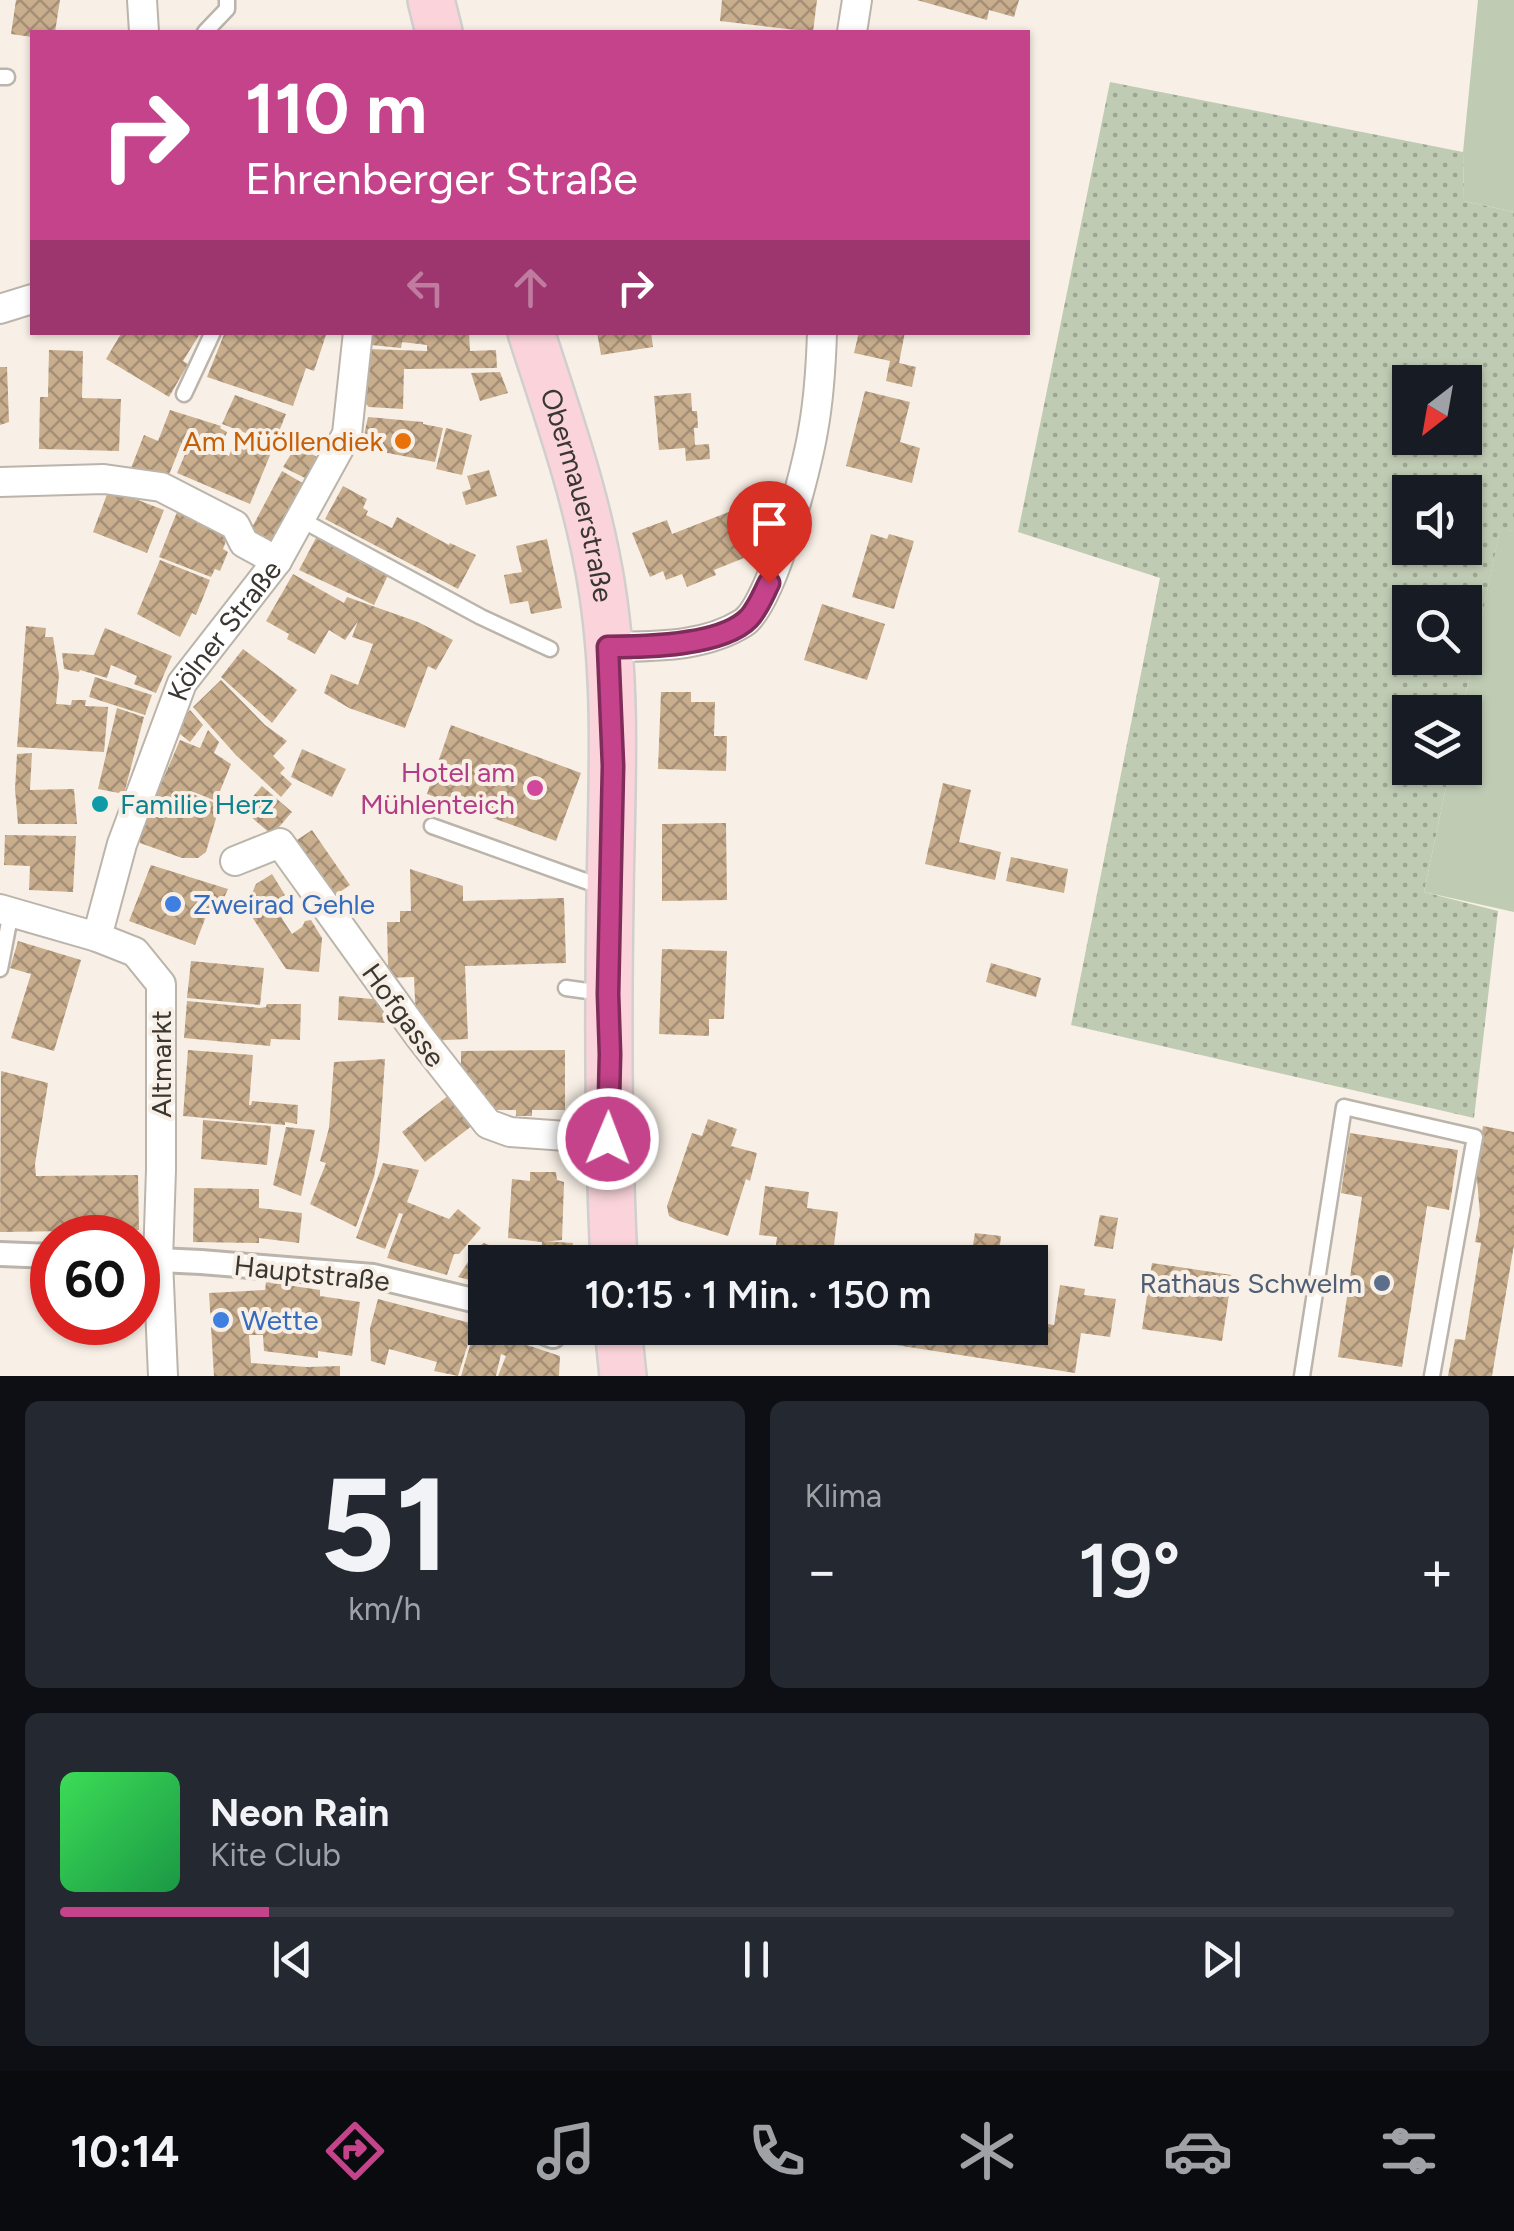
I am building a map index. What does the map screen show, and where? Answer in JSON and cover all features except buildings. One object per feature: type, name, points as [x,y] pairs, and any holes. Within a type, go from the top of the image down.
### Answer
[{"type":"main road","points":[[431,0],[439,30]]},
{"type":"main road","name":"Obermauerstraße","points":[[532,335],[587,509],[608,647],[613,766],[610,890],[587,991],[610,1054],[608,1139],[613,1245]]},
{"type":"main road","points":[[620,1345],[623,1376]]},
{"type":"street","points":[[142,0],[144,30]]},
{"type":"street","points":[[852,30],[857,0]]},
{"type":"street","points":[[0,309],[30,300]]},
{"type":"street","name":"Kölner Straße","points":[[96,937],[122,844],[182,683],[277,561],[347,434],[358,335]]},
{"type":"street","points":[[608,647],[663,646],[710,638],[746,622],[760,602],[796,498],[812,436],[822,335]]},
{"type":"street","points":[[0,482],[104,479],[161,487],[236,525],[244,543],[277,561]]},
{"type":"street","name":"Hofgasse","points":[[236,861],[280,843],[418,1036],[488,1124],[510,1132],[608,1139]]},
{"type":"street","name":"Altmarkt","points":[[6,911],[136,952],[161,984],[161,1152],[153,1215]]},
{"type":"street","points":[[0,1254],[30,1255]]},
{"type":"street","name":"Hauptstraße","points":[[160,1261],[373,1276],[468,1298]]},
{"type":"street","name":"Altmarkt","points":[[159,1345],[163,1376]]},
{"type":"lane","points":[[206,30],[227,8],[227,0]]},
{"type":"lane","points":[[184,394],[213,335]]},
{"type":"lane","points":[[300,519],[481,617],[550,649]]},
{"type":"lane","points":[[432,826],[610,890]]},
{"type":"lane","points":[[0,969],[6,911]]},
{"type":"lane","points":[[1302,1376],[1344,1108],[1475,1136],[1432,1376]]},
{"type":"green space","points":[[1478,0],[1514,0],[1514,212],[1464,201],[1463,152]]},
{"type":"green space","points":[[1110,82],[1463,152],[1464,201],[1514,212],[1514,531],[1500,530],[1482,616],[1482,585],[1392,585],[1392,675],[1470,675],[1466,695],[1392,695],[1392,785],[1446,785],[1424,892],[1498,911],[1474,1118],[1071,1025],[1160,578],[1018,532]]},
{"type":"green space","points":[[1500,529],[1514,531],[1514,912],[1424,892],[1446,785],[1482,785],[1482,695],[1466,695],[1470,675],[1482,675],[1482,616]]},
{"type":"place","name":"Am Müöllendiek","points":[[403,441]]},
{"type":"place","name":"Hotel am Mühlenteich","points":[[535,788]]},
{"type":"place","name":"Familie Herz","points":[[100,804]]},
{"type":"place","name":"Zweirad Gehle","points":[[173,904]]},
{"type":"place","name":"Rathaus Schwelm","points":[[1382,1283]]},
{"type":"place","name":"Wette","points":[[221,1320]]},
{"type":"route","points":[[608,1139],[613,766],[608,647],[663,646],[710,638],[746,622],[769,583]]}]
